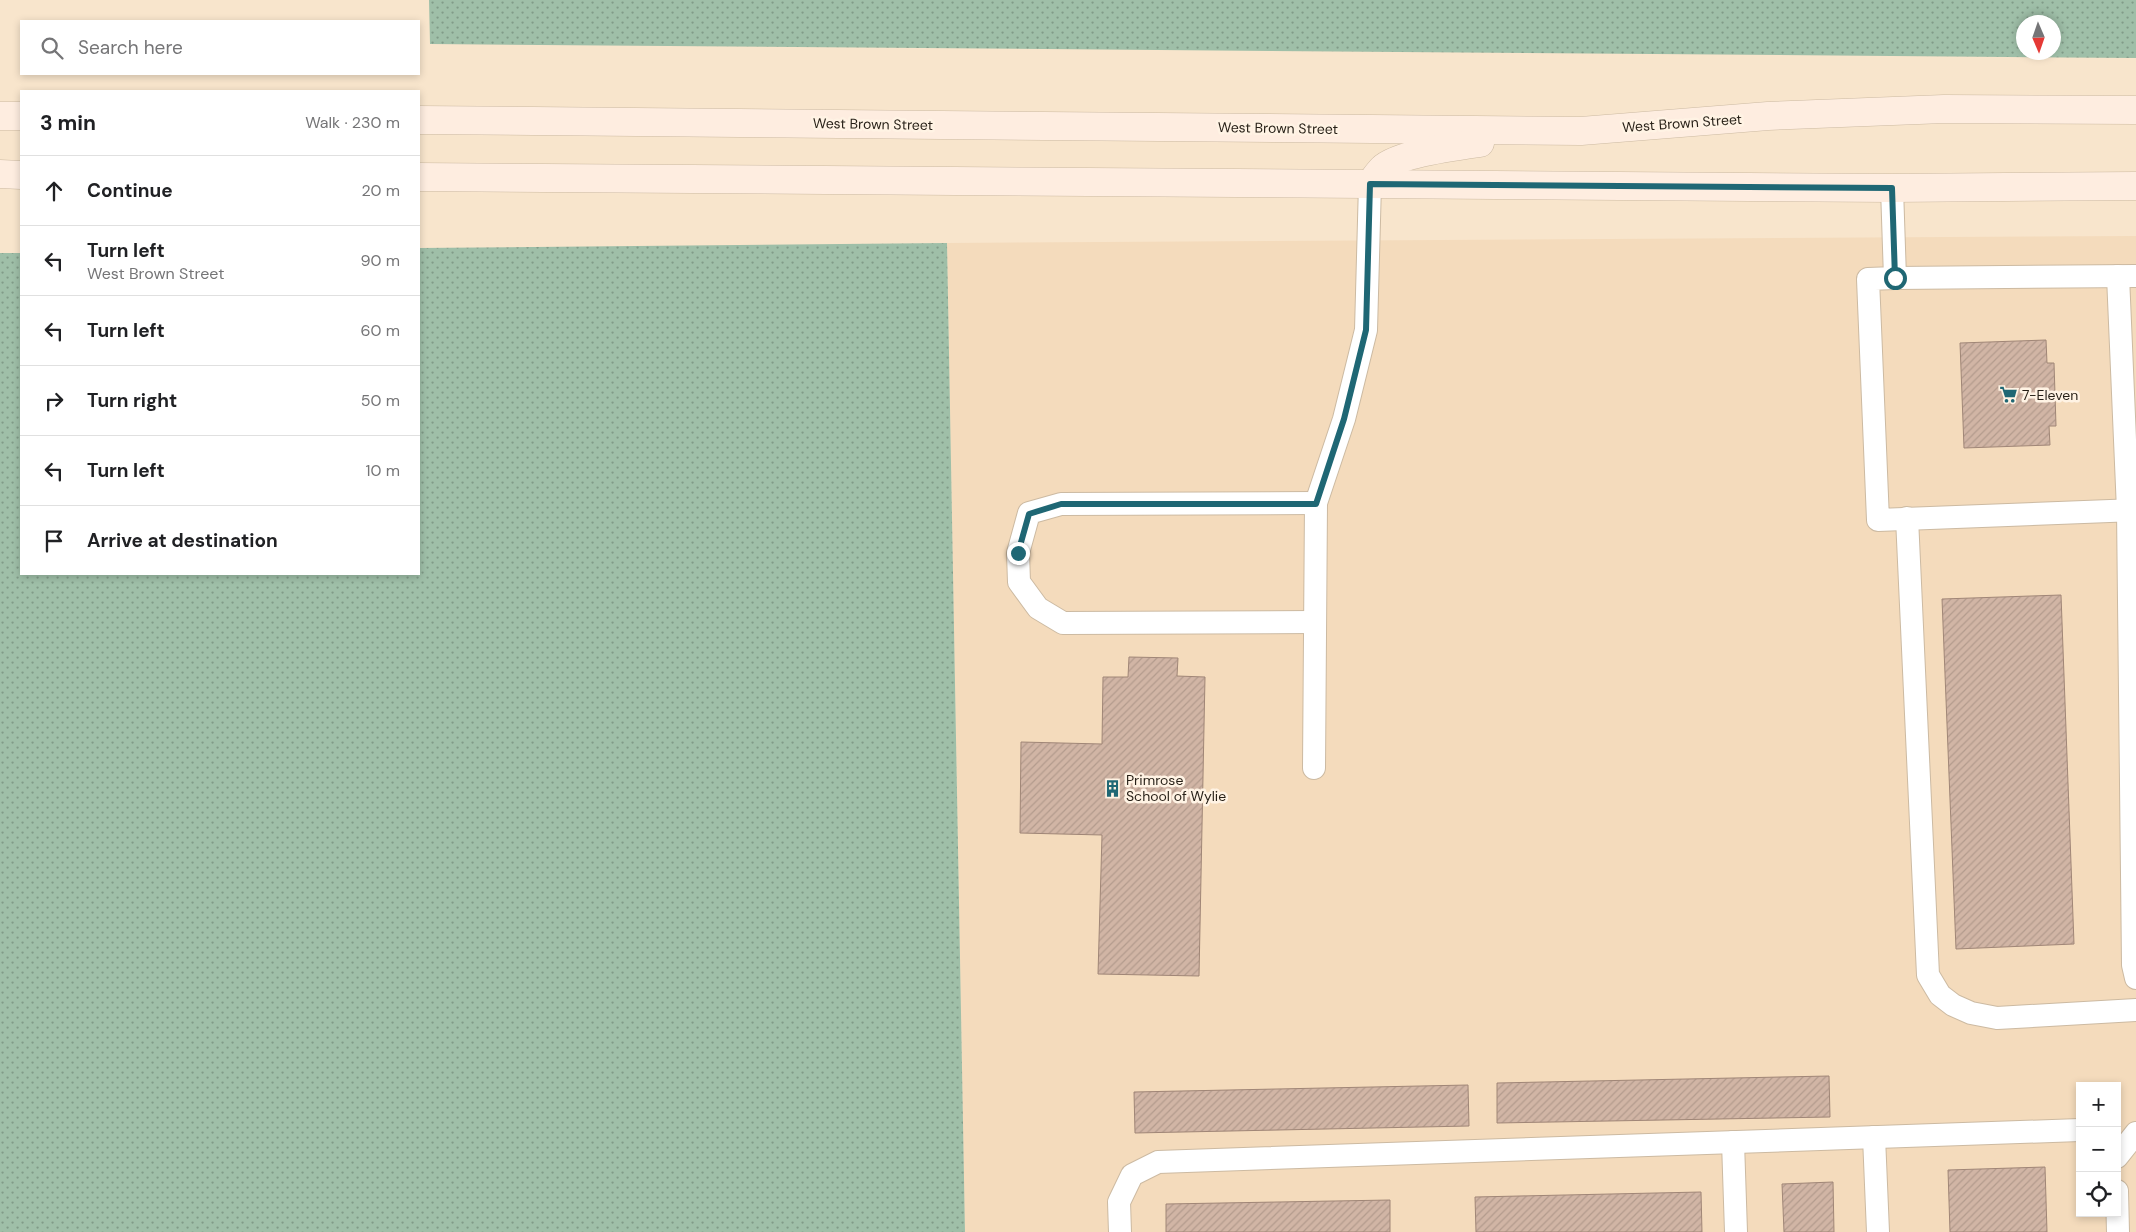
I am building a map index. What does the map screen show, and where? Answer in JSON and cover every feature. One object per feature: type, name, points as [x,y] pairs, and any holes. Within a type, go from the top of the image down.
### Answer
[{"type":"main road","name":"West Brown Street","points":[[420,120],[1581,131],[1768,116],[1944,109],[2136,110]]},
{"type":"main road","points":[[0,116],[20,116]]},
{"type":"main road","points":[[1370,184],[1383,168],[1403,159],[1454,146],[1581,131]]},
{"type":"main road","points":[[0,174],[20,175]]},
{"type":"main road","points":[[420,178],[1892,188],[2136,186]]},
{"type":"lane","points":[[1314,768],[1316,504],[1344,419],[1366,330],[1370,184]]},
{"type":"lane","points":[[1892,188],[1895,278]]},
{"type":"lane","points":[[2132,510],[1878,520],[1868,278],[2127,276],[2132,510],[2133,964],[2136,978]]},
{"type":"lane","points":[[1315,622],[1064,623],[1038,608],[1019,582],[1018,553],[1029,514],[1061,504],[1316,504]]},
{"type":"lane","points":[[1907,518],[1928,975],[1940,995],[1971,1014],[1997,1018],[2136,1010]]},
{"type":"lane","points":[[2121,1128],[2136,1127]]},
{"type":"lane","points":[[1120,1232],[1119,1202],[1132,1175],[1158,1162],[2076,1130]]},
{"type":"lane","points":[[2121,1153],[2136,1132]]},
{"type":"lane","points":[[1874,1137],[1878,1232]]},
{"type":"lane","points":[[1733,1142],[1736,1232]]},
{"type":"lane","points":[[2118,1217],[2118,1232]]},
{"type":"shaded area","points":[[2136,236],[2136,1232],[965,1232],[947,243]]},
{"type":"green space","points":[[429,0],[2136,0],[2136,58],[2061,57],[2061,15],[2016,15],[2016,57],[430,44]]},
{"type":"green space","points":[[947,243],[965,1232],[0,1232],[0,253],[20,253],[20,575],[420,575],[420,248]]},
{"type":"building","name":"7-Eleven","points":[[2046,340],[2047,363],[2054,363],[2056,426],[2049,426],[2050,445],[1964,448],[1960,343]]},
{"type":"building","points":[[2061,595],[2074,944],[1956,949],[1942,599]]},
{"type":"building","name":"Primrose School of Wylie","points":[[1129,657],[1178,658],[1177,676],[1205,677],[1199,976],[1098,974],[1102,835],[1020,833],[1021,742],[1102,744],[1103,677],[1128,677]]},
{"type":"building","points":[[1829,1076],[1830,1117],[1497,1123],[1497,1083]]},
{"type":"building","points":[[1468,1085],[1469,1126],[1135,1133],[1134,1092]]},
{"type":"building","points":[[2045,1167],[2047,1232],[1950,1232],[1948,1170]]},
{"type":"building","points":[[1833,1182],[1834,1232],[1784,1232],[1782,1184]]},
{"type":"building","points":[[1701,1192],[1702,1232],[1476,1232],[1475,1197]]},
{"type":"building","points":[[1390,1200],[1390,1232],[1166,1232],[1166,1204]]},
{"type":"place","name":"7-Eleven","points":[[2008,395]]},
{"type":"place","name":"Primrose School of Wylie","points":[[1112,788]]},
{"type":"route","points":[[1018,553],[1029,514],[1061,504],[1316,504],[1344,419],[1366,330],[1370,184],[1892,188],[1895,278]]}]
